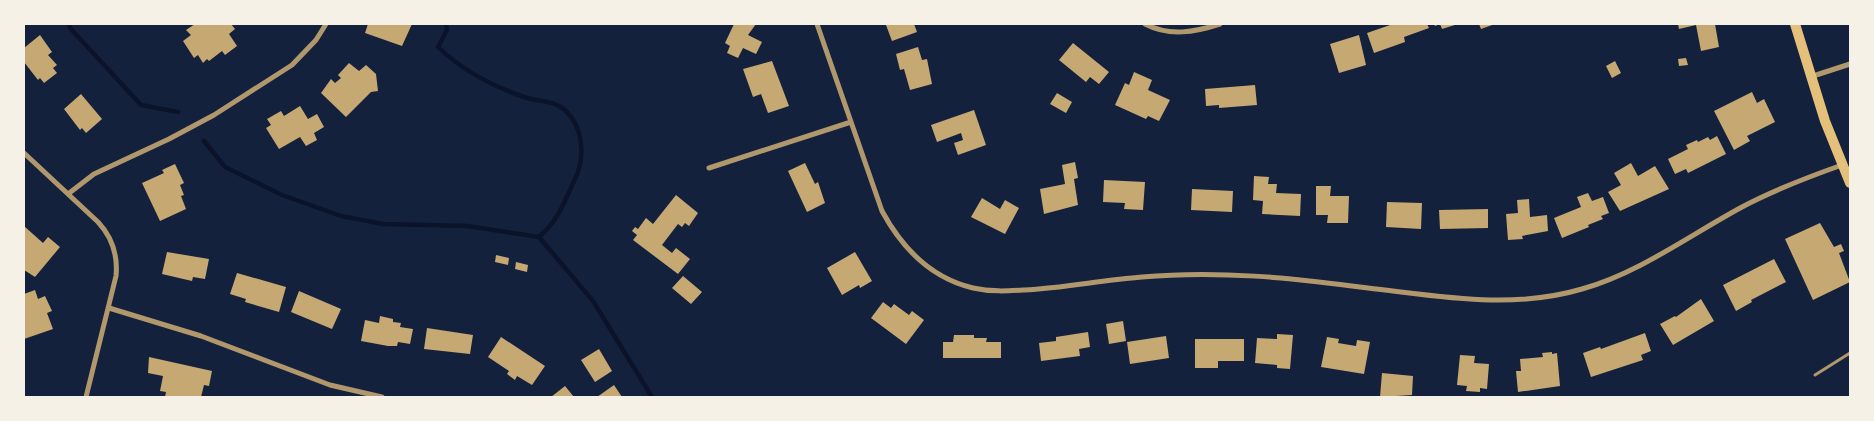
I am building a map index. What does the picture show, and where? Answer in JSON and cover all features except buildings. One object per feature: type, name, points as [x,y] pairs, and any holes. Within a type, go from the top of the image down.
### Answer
[{"type":"main road","points":[[1795,24],[1810,78],[1850,183]]},
{"type":"street","points":[[68,194],[94,174],[169,140],[214,115],[292,65],[316,40],[326,24]]},
{"type":"street","points":[[817,24],[882,211],[904,246],[923,264],[946,278],[972,288],[1000,292],[1045,290],[1141,277],[1215,274],[1286,278],[1470,300],[1547,298],[1583,289],[1618,276],[1744,206],[1792,184],[1842,165]]},
{"type":"street","points":[[1145,24],[1166,32],[1186,33],[1220,24]]},
{"type":"street","points":[[1810,78],[1850,64]]},
{"type":"street","points":[[709,168],[851,122]]},
{"type":"street","points":[[24,153],[98,222],[114,246],[118,264],[116,276],[86,397]]},
{"type":"street","points":[[109,308],[200,336],[330,385],[382,397]]},
{"type":"lane","points":[[1815,375],[1850,353]]},
{"type":"waterway","points":[[69,24],[70,28],[141,105],[178,112]]},
{"type":"waterway","points":[[446,24],[447,30],[438,47],[458,64],[503,89],[561,107],[572,118],[576,126],[581,144],[578,171],[556,217],[539,237]]},
{"type":"waterway","points":[[204,141],[225,167],[282,195],[341,216],[383,224],[467,226],[539,237],[593,301],[652,397]]}]
